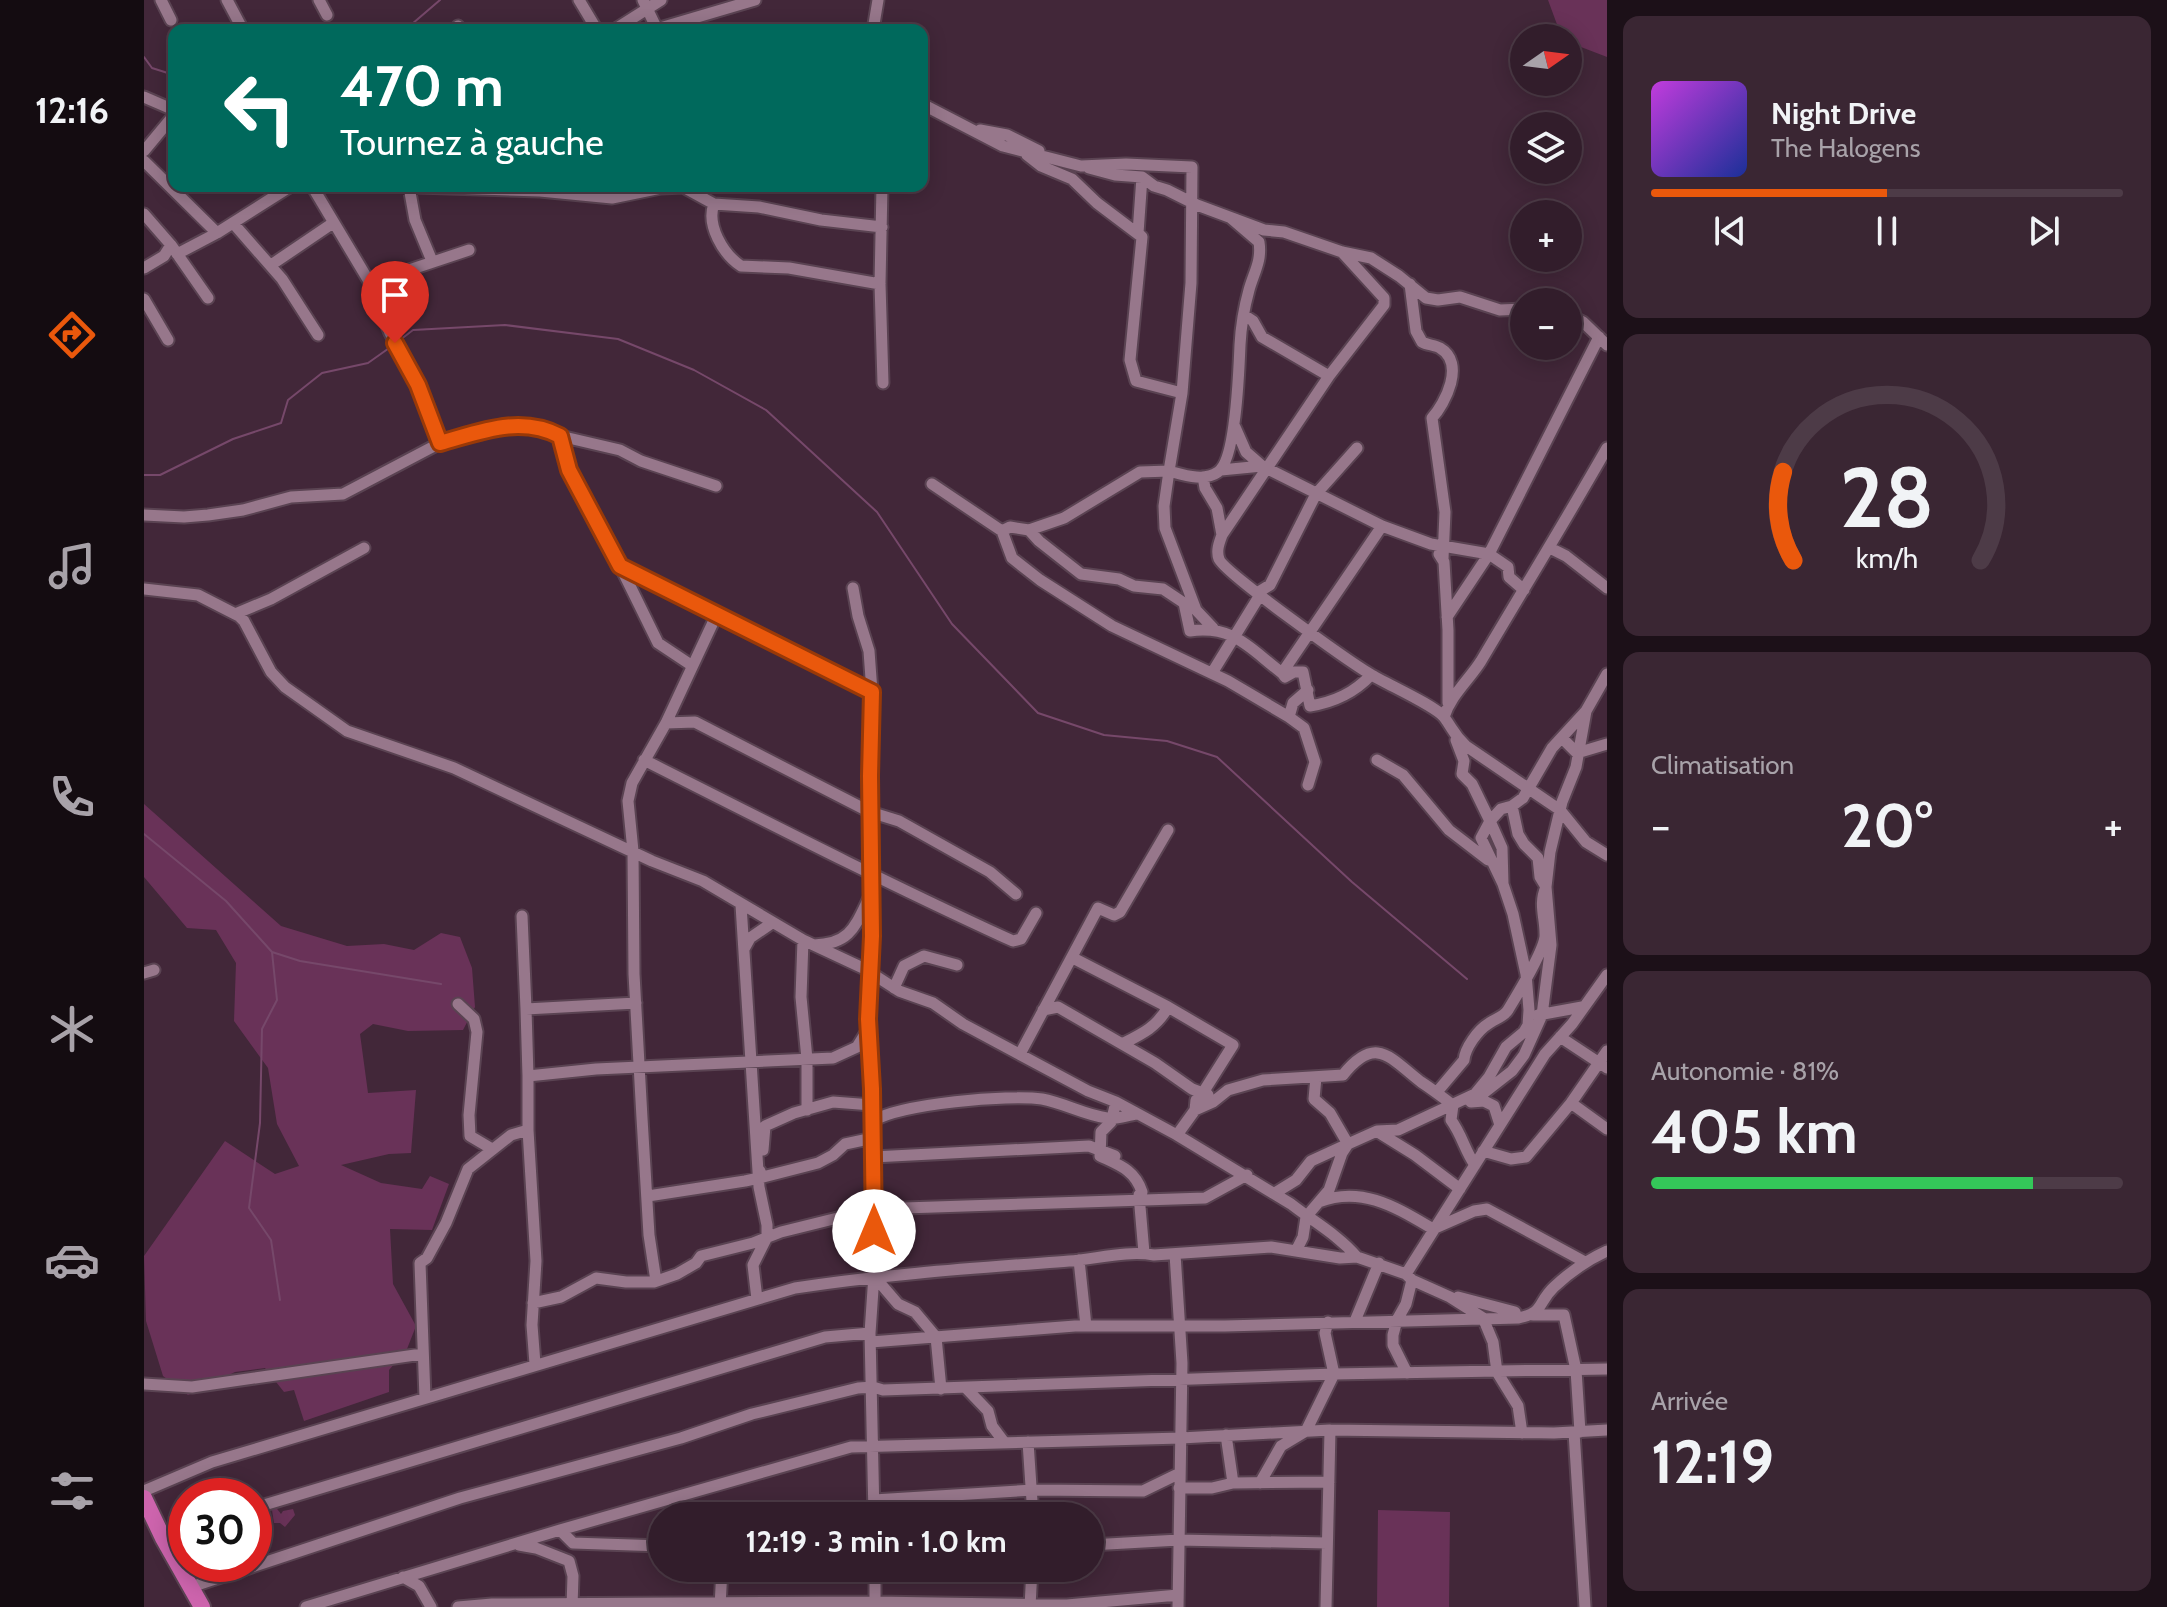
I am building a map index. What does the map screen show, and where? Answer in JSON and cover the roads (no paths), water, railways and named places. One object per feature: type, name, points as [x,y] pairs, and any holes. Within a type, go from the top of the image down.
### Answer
[{"type":"highway","points":[[144,1498],[202,1607]]},
{"type":"street","points":[[161,0],[171,20]]},
{"type":"street","points":[[227,0],[240,24]]},
{"type":"street","points":[[319,0],[327,15]]},
{"type":"street","points":[[579,0],[593,24]]},
{"type":"street","points":[[622,24],[646,5],[661,0]]},
{"type":"street","points":[[674,24],[755,0]]},
{"type":"street","points":[[874,24],[878,0]]},
{"type":"street","points":[[646,5],[655,24]]},
{"type":"street","points":[[144,97],[168,109]]},
{"type":"street","points":[[928,107],[1003,146],[1023,153],[1115,175],[1142,177],[1154,186],[1194,204],[1264,230],[1284,232],[1378,262],[1426,298],[1460,297],[1500,310],[1510,310]]},
{"type":"street","points":[[144,151],[168,120]]},
{"type":"street","points":[[972,129],[1007,135],[1051,158]]},
{"type":"street","points":[[1023,153],[1041,166],[1072,179],[1097,203],[1142,237]]},
{"type":"street","points":[[144,161],[168,185]]},
{"type":"street","points":[[1081,166],[1190,166],[1193,169],[1194,204],[1182,393],[1164,506],[1165,528],[1196,610],[1213,628],[1234,636],[1285,677],[1294,672],[1303,672],[1310,706],[1334,702],[1371,675]]},
{"type":"street","points":[[1142,177],[1138,233],[1142,237],[1130,360],[1134,377],[1140,383],[1182,393]]},
{"type":"street","points":[[175,192],[217,233]]},
{"type":"street","points":[[144,268],[174,249],[217,233],[282,192]]},
{"type":"street","points":[[315,192],[370,283],[390,333],[418,385],[440,443]]},
{"type":"street","points":[[410,192],[417,227],[432,261]]},
{"type":"street","points":[[550,192],[612,198],[641,192]]},
{"type":"street","points":[[692,192],[714,204],[759,207],[821,220],[882,227]]},
{"type":"street","points":[[882,192],[880,284],[883,383]]},
{"type":"street","points":[[714,204],[711,218],[715,232],[727,253],[741,266],[789,268],[880,284]]},
{"type":"street","points":[[144,214],[174,249],[208,298]]},
{"type":"street","points":[[1221,470],[1232,438],[1244,315],[1261,253],[1259,242],[1231,218]]},
{"type":"street","points":[[233,223],[271,265],[318,335]]},
{"type":"street","points":[[271,265],[333,223]]},
{"type":"street","points":[[370,283],[469,250]]},
{"type":"street","points":[[1342,252],[1385,301],[1264,467],[1222,535],[1218,544],[1219,559],[1223,566],[1258,594],[1371,675],[1444,717],[1464,761],[1462,774],[1472,784],[1502,848],[1503,884]]},
{"type":"street","points":[[1410,284],[1416,331],[1422,342],[1440,348],[1445,354],[1450,361],[1453,380],[1441,410],[1432,418],[1445,512],[1437,545],[1443,559],[1447,617],[1448,703],[1444,717]]},
{"type":"street","points":[[144,299],[168,340]]},
{"type":"street","points":[[1244,315],[1253,321],[1262,337],[1329,376]]},
{"type":"street","points":[[1447,617],[1489,554],[1603,341],[1582,322]]},
{"type":"street","points":[[1233,423],[1246,452],[1264,467],[1382,526],[1437,545],[1489,554],[1508,567],[1509,577],[1524,590]]},
{"type":"street","points":[[144,515],[208,515],[243,510],[291,497],[343,494],[440,443],[503,425],[539,427],[560,436],[620,450],[641,461],[716,486]]},
{"type":"street","points":[[560,436],[569,470],[658,643],[691,665]]},
{"type":"street","points":[[1212,673],[1258,594],[1270,585],[1316,494],[1357,448]]},
{"type":"street","points":[[1448,703],[1471,678],[1607,448]]},
{"type":"street","points":[[1002,531],[1010,527],[1029,530],[1064,518],[1140,472],[1169,471],[1203,477],[1221,470],[1264,467]]},
{"type":"street","points":[[1203,477],[1205,488],[1217,508],[1222,535]]},
{"type":"street","points":[[932,484],[1002,531],[1012,558],[1031,574],[1112,626],[1212,673],[1304,728],[1315,762],[1308,785]]},
{"type":"street","points":[[1282,673],[1382,526]]},
{"type":"street","points":[[1029,530],[1081,574],[1163,589],[1184,603],[1190,631],[1213,628]]},
{"type":"street","points":[[235,614],[271,599],[364,548]]},
{"type":"street","points":[[1550,548],[1566,556],[1607,588]]},
{"type":"street","points":[[620,566],[872,692]]},
{"type":"street","points":[[853,588],[869,651],[872,692],[868,1028],[873,1121],[874,1275],[870,1337],[874,1500],[1033,1490],[1143,1491],[1178,1474]]},
{"type":"street","points":[[144,589],[198,595],[235,614],[244,621],[271,672],[285,687],[347,731],[454,768],[664,867],[703,881],[808,943],[865,969],[894,988],[933,1003],[963,1024],[1088,1091],[1138,1113],[1247,1175],[1331,1231],[1357,1257]]},
{"type":"street","points":[[656,1281],[649,1235],[636,1003],[633,851],[628,801],[632,783],[666,723],[716,616]]},
{"type":"street","points":[[1535,1016],[1513,914],[1503,884],[1481,838],[1501,809],[1523,798],[1552,748],[1586,711],[1607,674]]},
{"type":"street","points":[[1289,717],[1293,703],[1308,690]]},
{"type":"street","points":[[1437,1092],[1464,1060],[1464,1053],[1483,1026],[1507,1013],[1527,980],[1545,936],[1541,903],[1550,852],[1567,784],[1576,767],[1586,711]]},
{"type":"street","points":[[666,723],[695,722],[870,812],[899,821],[990,872],[1016,894]]},
{"type":"street","points":[[1454,735],[1560,810],[1586,842],[1607,855]]},
{"type":"street","points":[[1562,738],[1577,753]]},
{"type":"street","points":[[1577,753],[1607,744]]},
{"type":"street","points":[[644,760],[938,908],[1013,941],[1021,939],[1036,913]]},
{"type":"street","points":[[1377,760],[1403,775],[1449,830],[1491,862]]},
{"type":"street","points":[[1275,1193],[1296,1180],[1311,1161],[1377,1131],[1398,1130],[1487,1091],[1524,1055],[1551,945],[1546,887],[1540,877],[1538,858],[1518,834],[1512,806]]},
{"type":"street","points":[[1020,1054],[1098,908],[1112,914],[1120,912],[1168,830]]},
{"type":"street","points":[[808,943],[835,943],[845,937],[854,929],[871,894]]},
{"type":"street","points":[[741,905],[759,1178],[767,1225],[767,1237],[753,1265],[757,1299]]},
{"type":"street","points":[[522,916],[528,1130],[536,1261],[533,1303],[535,1364]]},
{"type":"street","points":[[743,949],[750,938],[772,923]]},
{"type":"street","points":[[807,1110],[807,1059],[801,997],[808,943]]},
{"type":"street","points":[[894,988],[904,966],[924,956],[957,965]]},
{"type":"street","points":[[1073,958],[1233,1045],[1204,1091],[1208,1095]]},
{"type":"street","points":[[1407,1373],[1393,1345],[1397,1320],[1406,1304],[1409,1277],[1433,1229],[1556,1042],[1607,975]]},
{"type":"street","points":[[526,1009],[636,1003]]},
{"type":"street","points":[[458,1004],[474,1019],[477,1032],[469,1115],[470,1136],[492,1149]]},
{"type":"street","points":[[1043,1010],[1058,1007],[1192,1089],[1208,1095]]},
{"type":"street","points":[[1122,1044],[1153,1027],[1168,1007]]},
{"type":"street","points":[[1475,1165],[1451,1120],[1456,1103],[1483,1086],[1506,1047],[1524,1032],[1535,1016],[1582,1007]]},
{"type":"street","points":[[528,1076],[596,1069],[833,1058],[857,1047],[868,1028]]},
{"type":"street","points":[[1517,1064],[1556,1042]]},
{"type":"street","points":[[1556,1042],[1603,1065]]},
{"type":"street","points":[[850,1050],[869,1060]]},
{"type":"street","points":[[1483,1151],[1511,1159],[1526,1157],[1603,1065],[1607,1051]]},
{"type":"street","points":[[1195,1110],[1213,1102],[1228,1090],[1263,1080],[1343,1075],[1357,1058],[1373,1052],[1393,1058],[1456,1103],[1484,1101],[1494,1106],[1500,1125]]},
{"type":"street","points":[[1316,1077],[1314,1099],[1330,1113],[1348,1144]]},
{"type":"street","points":[[1177,1135],[1195,1110],[1196,1100],[1208,1095]]},
{"type":"street","points":[[873,1121],[885,1113],[928,1105],[1037,1098],[1112,1118],[1138,1113]]},
{"type":"street","points":[[759,1178],[765,1126],[807,1110],[841,1102],[872,1105]]},
{"type":"street","points":[[1116,1102],[1112,1118],[1101,1132],[1100,1156],[1127,1168],[1141,1187],[1144,1253]]},
{"type":"street","points":[[1571,1103],[1607,1129]]},
{"type":"street","points":[[425,1398],[420,1263],[427,1258],[446,1223],[468,1169],[511,1135],[528,1130]]},
{"type":"street","points":[[1377,1131],[1460,1189]]},
{"type":"street","points":[[648,1196],[759,1178],[818,1163],[845,1144],[873,1138]]},
{"type":"street","points":[[1296,1251],[1304,1235],[1306,1217],[1329,1190],[1348,1144]]},
{"type":"street","points":[[873,1157],[1025,1152],[1089,1146],[1115,1156]]},
{"type":"street","points":[[533,1303],[561,1297],[596,1278],[626,1282],[656,1281],[677,1274],[696,1263],[701,1256],[874,1209],[1205,1198],[1247,1175]]},
{"type":"street","points":[[1319,1202],[1332,1197],[1377,1198],[1433,1229]]},
{"type":"street","points":[[1433,1229],[1474,1211],[1487,1209],[1585,1262]]},
{"type":"street","points":[[144,1491],[212,1462],[795,1288],[874,1275],[1144,1253],[1227,1251],[1251,1246],[1340,1258],[1357,1257],[1379,1263],[1442,1293],[1483,1318],[1493,1342],[1497,1372],[1518,1406],[1522,1433]]},
{"type":"street","points":[[1442,1293],[1530,1315],[1540,1310],[1552,1289],[1585,1262],[1607,1251]]},
{"type":"street","points":[[458,1607],[492,1604],[1067,1605],[1178,1601],[1182,1379],[1175,1254]]},
{"type":"street","points":[[1079,1260],[1086,1326]]},
{"type":"street","points":[[1355,1321],[1379,1263]]},
{"type":"street","points":[[874,1275],[898,1304],[915,1312],[936,1337],[941,1389]]},
{"type":"street","points":[[272,1503],[825,1337],[936,1337],[1086,1326],[1564,1315],[1576,1370],[1585,1607]]},
{"type":"street","points":[[1260,1483],[1281,1446],[1306,1431],[1334,1374],[1325,1333],[1328,1322]]},
{"type":"street","points":[[144,1384],[192,1387],[422,1354]]},
{"type":"street","points":[[191,1587],[460,1498],[666,1442],[752,1414],[858,1388],[941,1389],[1334,1374],[1607,1369]]},
{"type":"street","points":[[966,1388],[988,1411],[992,1426],[1004,1442]]},
{"type":"street","points":[[306,1607],[851,1447],[1181,1438],[1330,1430],[1522,1433],[1607,1430]]},
{"type":"street","points":[[1326,1607],[1330,1430]]},
{"type":"street","points":[[1226,1435],[1233,1483]]},
{"type":"street","points":[[1028,1442],[1033,1502]]},
{"type":"street","points":[[1179,1488],[1212,1488],[1233,1483],[1329,1482]]},
{"type":"street","points":[[560,1530],[573,1543],[648,1546]]},
{"type":"street","points":[[163,1538],[168,1536]]},
{"type":"street","points":[[1104,1544],[1179,1540],[1327,1543]]},
{"type":"street","points":[[515,1545],[536,1548],[569,1561],[573,1576],[572,1606]]},
{"type":"street","points":[[403,1577],[419,1586],[431,1607]]},
{"type":"street","points":[[720,1605],[721,1582]]},
{"type":"street","points":[[875,1582],[875,1604]]},
{"type":"street","points":[[1030,1605],[1031,1582]]},
{"type":"waterway","points":[[412,24],[440,0]]},
{"type":"waterway","points":[[144,57],[152,68],[168,73]]},
{"type":"waterway","points":[[400,340],[413,330],[505,325],[618,339],[694,370],[766,410],[877,512],[952,624],[1038,713],[1104,735],[1167,741],[1217,757],[1352,882],[1467,979]]},
{"type":"waterway","points":[[144,475],[160,475],[233,439],[281,423],[288,400],[322,373],[368,363],[392,346]]},
{"type":"waterway","points":[[144,834],[226,901],[272,952],[300,961],[441,984]]},
{"type":"waterway","points":[[272,952],[277,1000],[262,1029],[260,1123],[249,1208],[271,1240],[280,1300]]}]
